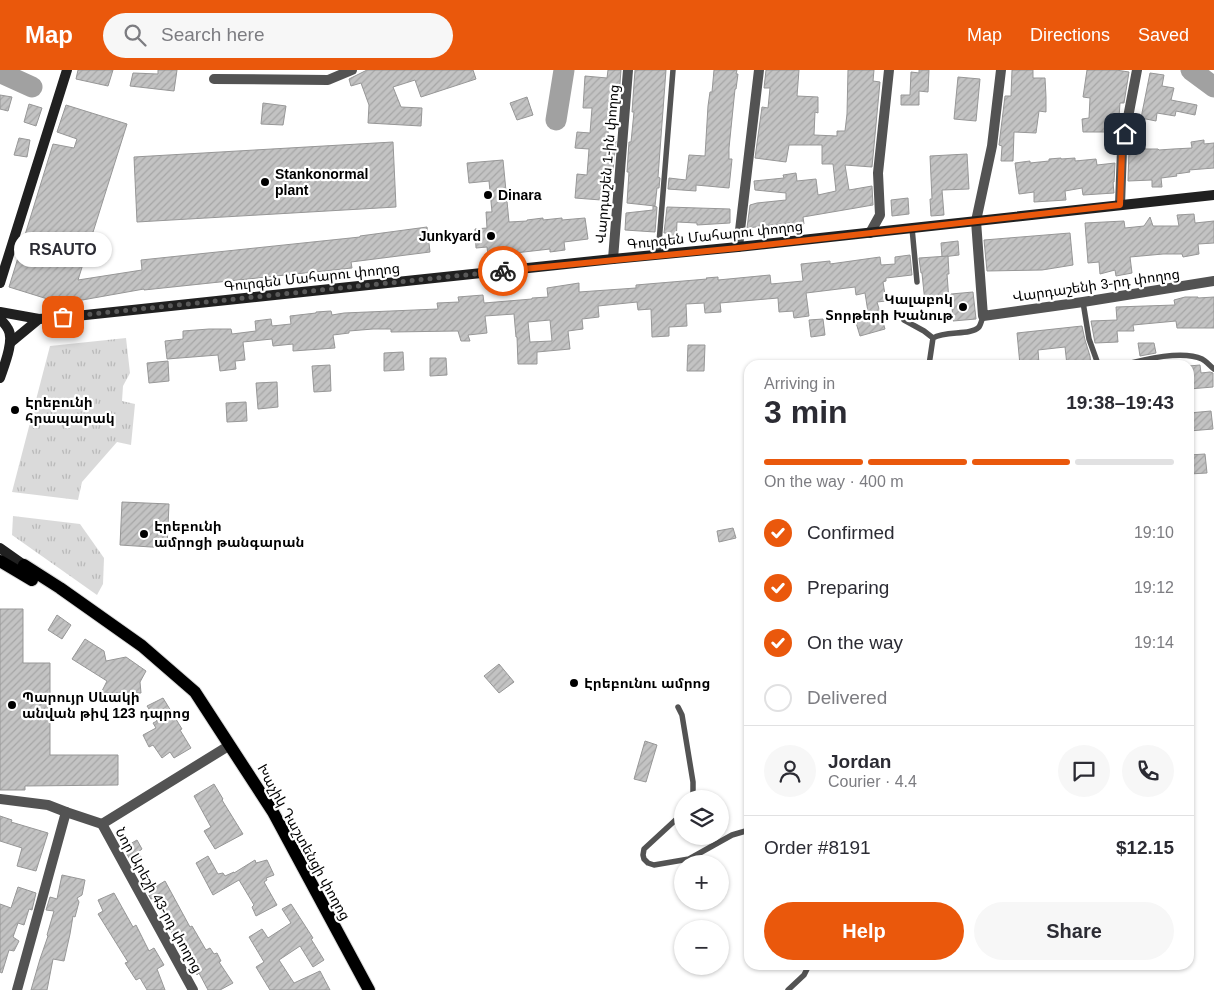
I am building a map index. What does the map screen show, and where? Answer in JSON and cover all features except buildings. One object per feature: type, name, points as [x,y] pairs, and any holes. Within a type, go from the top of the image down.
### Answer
[{"type":"main road","points":[[0,282],[67,70]]},
{"type":"main road","name":"Գուրգեն Մահարու փողոց","points":[[39,319],[613,259],[738,248],[1214,195]]},
{"type":"main road","points":[[0,312],[39,319]]},
{"type":"main road","points":[[0,319],[11,335],[0,378]]},
{"type":"main road","points":[[10,343],[39,319]]},
{"type":"main road","points":[[0,548],[21,568]]},
{"type":"main road","points":[[1,565],[21,568]]},
{"type":"main road","name":"Խաչիկ Դաշտենցի փողոց","points":[[21,568],[60,588],[142,646],[195,692],[273,812],[368,990]]},
{"type":"street","points":[[214,79],[328,80],[352,70]]},
{"type":"street","name":"Վարդաշեն 1-ին փողոց","points":[[613,259],[628,70]]},
{"type":"street","points":[[738,248],[759,70]]},
{"type":"street","points":[[870,233],[880,215],[878,173],[889,70]]},
{"type":"street","points":[[983,316],[976,221],[992,146],[1001,70]]},
{"type":"street","points":[[1120,205],[1122,150],[1137,70]]},
{"type":"street","name":"Վարդաշենի 3-րդ փողոց","points":[[983,316],[1214,281]]},
{"type":"street","name":"Նոր Արեշի 43-րդ փողոց","points":[[193,990],[102,824],[230,745]]},
{"type":"street","points":[[0,799],[48,805],[102,824]]},
{"type":"street","points":[[17,990],[66,812]]},
{"type":"lane","points":[[658,255],[673,70]]},
{"type":"lane","points":[[912,228],[917,282]]},
{"type":"lane","points":[[1083,302],[1089,339],[1097,360]]},
{"type":"lane","points":[[930,360],[933,338],[939,334],[974,330],[980,326],[983,316]]},
{"type":"lane","points":[[904,320],[924,330],[933,338]]},
{"type":"lane","points":[[1147,360],[1173,355],[1185,355],[1202,359],[1214,369]]},
{"type":"lane","points":[[678,707],[682,715],[693,790]]},
{"type":"lane","points":[[674,821],[644,849],[644,859],[648,863],[654,865],[689,858],[713,845]]},
{"type":"lane","points":[[729,837],[744,831]]},
{"type":"lane","points":[[788,990],[804,975],[806,970]]},
{"type":"green space","points":[[126,338],[130,373],[123,386],[122,401],[135,404],[131,445],[117,442],[82,482],[78,500],[12,492],[50,346]]},
{"type":"green space","points":[[13,516],[80,524],[104,558],[103,584],[97,595],[12,535]]},
{"type":"waterway","points":[[556,120],[564,70]]},
{"type":"waterway","points":[[1191,70],[1214,87]]},
{"type":"waterway","points":[[0,71],[32,87]]},
{"type":"way so far","points":[[63,317],[503,271]]},
{"type":"place","name":"Stankonormal plant","points":[[265,182]]},
{"type":"place","name":"Dinara","points":[[488,195]]},
{"type":"place","name":"Junkyard","points":[[491,236]]},
{"type":"place","name":"Կալաբոկ Տորթերի Խանութ","points":[[963,307]]},
{"type":"place","name":"RSAUTO","points":[[63,317]]},
{"type":"place","name":"Էրեբունի հրապարակ","points":[[15,410]]},
{"type":"place","name":"Էրեբունի ամրոցի թանգարան","points":[[144,534]]},
{"type":"place","name":"Էրեբունու ամրոց","points":[[574,683]]},
{"type":"place","name":"Պարույր Սևակի անվան թիվ 123 դպրոց","points":[[12,705]]},
{"type":"route","points":[[503,271],[738,248],[1120,205],[1122,150],[1125,134]]}]
